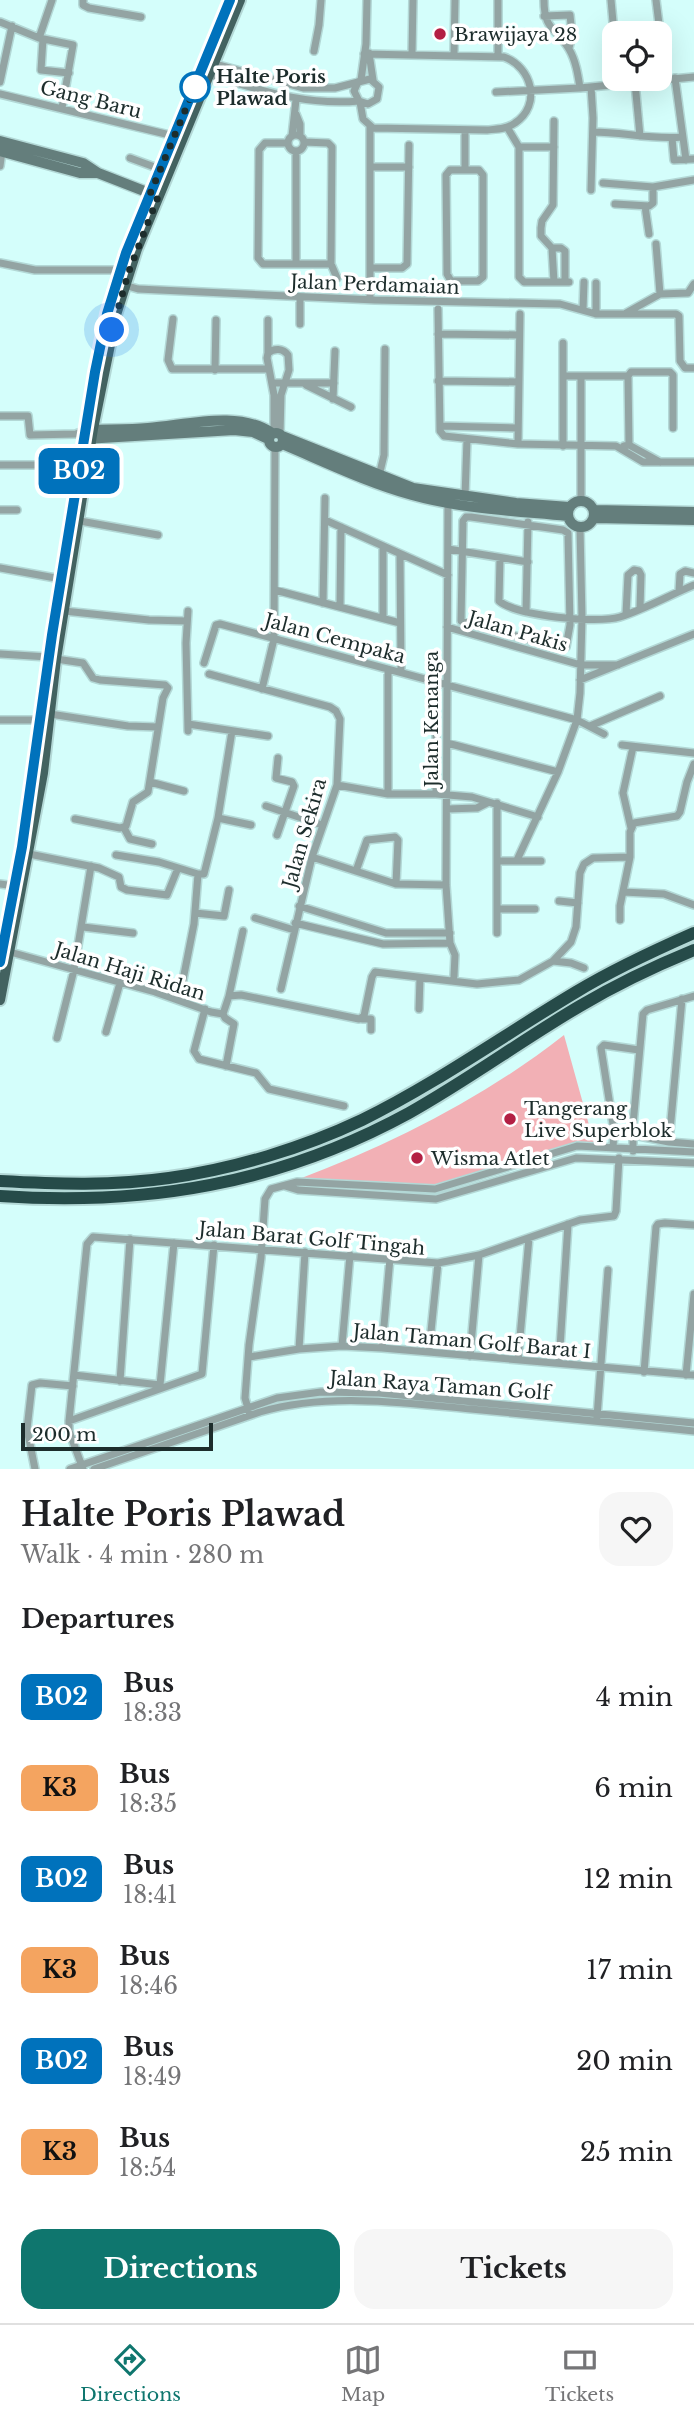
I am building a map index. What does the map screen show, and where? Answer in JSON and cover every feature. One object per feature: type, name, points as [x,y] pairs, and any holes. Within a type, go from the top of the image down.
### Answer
[{"type":"highway","points":[[0,1181],[113,1182],[169,1178],[224,1167],[312,1140],[405,1097],[634,959],[694,933]]},
{"type":"highway","points":[[0,1196],[75,1199],[171,1193],[227,1183],[317,1154],[365,1135],[409,1113],[477,1073],[579,1006],[639,973],[694,950]]},
{"type":"main road","points":[[209,63],[230,0]]},
{"type":"main road","points":[[52,658],[64,611],[80,521],[86,434],[124,285],[160,169],[240,0]]},
{"type":"main road","points":[[0,1000],[29,854],[61,579],[102,339],[120,270],[204,74]]},
{"type":"main road","points":[[0,961],[46,718]]},
{"type":"street","points":[[51,0],[41,38],[41,70],[69,73]]},
{"type":"street","points":[[83,0],[83,5],[89,8],[141,17]]},
{"type":"street","points":[[314,51],[321,0]]},
{"type":"street","points":[[367,0],[367,54],[373,80],[379,90],[368,125],[370,296]]},
{"type":"street","points":[[412,54],[413,0]]},
{"type":"street","points":[[454,55],[455,0]]},
{"type":"street","points":[[498,0],[498,56]]},
{"type":"street","points":[[544,0],[546,21],[569,48],[580,88]]},
{"type":"street","points":[[611,0],[613,21]]},
{"type":"street","points":[[656,0],[659,21]]},
{"type":"street","points":[[544,16],[570,15],[572,35],[569,48]]},
{"type":"street","points":[[0,22],[41,38],[73,45],[62,108]]},
{"type":"street","points":[[0,82],[2,60],[12,26]]},
{"type":"street","points":[[367,54],[498,56],[509,59],[523,69],[531,92],[531,100],[523,115],[507,127],[465,130],[368,125]]},
{"type":"street","points":[[367,54],[354,91],[360,101],[361,114],[368,125]]},
{"type":"street","points":[[209,63],[304,88],[335,88],[373,80]]},
{"type":"street","points":[[204,74],[296,100],[375,101]]},
{"type":"street","points":[[672,79],[694,77]]},
{"type":"street","points":[[672,138],[674,160],[690,160],[682,137],[675,78]]},
{"type":"street","points":[[496,92],[531,92],[602,85]]},
{"type":"street","points":[[591,87],[591,190]]},
{"type":"street","points":[[636,91],[640,136]]},
{"type":"street","name":"Gang Baru","points":[[0,94],[174,136]]},
{"type":"street","points":[[296,100],[296,114],[292,124],[302,148],[296,151],[296,264]]},
{"type":"street","points":[[554,121],[552,208],[542,221],[541,228],[541,236],[552,248],[554,282]]},
{"type":"street","points":[[507,127],[519,146],[520,278],[524,282],[567,282],[564,249],[552,248]]},
{"type":"street","points":[[465,130],[466,170]]},
{"type":"street","points":[[593,132],[660,139],[682,137]]},
{"type":"street","points":[[331,264],[263,264],[258,258],[258,150],[264,143],[296,139],[328,143],[332,147],[331,264],[337,278]]},
{"type":"street","points":[[370,268],[401,268],[407,264],[409,145]]},
{"type":"street","points":[[519,146],[554,147]]},
{"type":"street","points":[[0,166],[1,148],[80,173],[98,173],[154,195]]},
{"type":"street","points":[[130,158],[160,169]]},
{"type":"street","points":[[370,167],[409,167]]},
{"type":"street","points":[[450,170],[466,170],[479,170],[483,174],[483,277],[478,281],[452,281],[447,274],[446,175],[450,170]]},
{"type":"street","points":[[604,183],[653,187],[694,180]]},
{"type":"street","points":[[615,204],[645,206],[653,202],[653,187]]},
{"type":"street","points":[[645,206],[649,234]]},
{"type":"street","points":[[656,244],[660,295]]},
{"type":"street","points":[[0,263],[35,270],[120,270]]},
{"type":"street","points":[[583,310],[584,282]]},
{"type":"street","points":[[596,314],[597,283]]},
{"type":"street","points":[[688,293],[694,284]]},
{"type":"street","name":"Jalan Perdamaian","points":[[124,285],[138,289],[300,297],[560,304],[596,314],[678,314],[680,361],[685,368],[694,368]]},
{"type":"street","points":[[625,313],[660,295],[688,293]]},
{"type":"street","points":[[688,293],[691,303]]},
{"type":"street","points":[[300,297],[300,324]]},
{"type":"street","points":[[438,309],[440,430],[444,436],[518,444],[629,445],[661,462]]},
{"type":"street","points":[[518,444],[520,314]]},
{"type":"street","points":[[173,320],[168,360],[170,367],[175,370],[267,369]]},
{"type":"street","points":[[215,370],[216,320]]},
{"type":"street","points":[[261,689],[274,639],[275,590],[276,438],[272,383],[267,369],[268,320]]},
{"type":"street","points":[[438,334],[520,335]]},
{"type":"street","points":[[563,343],[563,446]]},
{"type":"street","points":[[377,475],[384,455],[385,349]]},
{"type":"street","points":[[268,353],[281,350],[288,355],[289,370],[281,396],[276,438]]},
{"type":"street","points":[[333,399],[335,351]]},
{"type":"street","points":[[563,376],[628,376],[631,372],[670,372],[673,375],[673,428]]},
{"type":"street","points":[[276,438],[413,488],[449,498],[531,513],[568,511],[581,500],[581,376]]},
{"type":"street","points":[[628,376],[629,445]]},
{"type":"street","points":[[438,381],[519,382]]},
{"type":"street","points":[[272,383],[334,383]]},
{"type":"street","points":[[303,383],[351,407]]},
{"type":"street","points":[[0,416],[28,416],[30,435],[151,432],[203,422],[244,422],[261,425],[276,438],[411,495],[466,497],[568,511]]},
{"type":"street","points":[[440,426],[518,428]]},
{"type":"street","points":[[466,497],[467,439]]},
{"type":"street","points":[[616,446],[643,462],[694,462]]},
{"type":"street","points":[[0,466],[80,465]]},
{"type":"street","points":[[323,603],[325,498]]},
{"type":"street","name":"Jalan Kenanga","points":[[449,498],[446,886],[450,943],[455,955],[454,976]]},
{"type":"street","points":[[568,511],[570,523],[580,528],[590,524],[594,514],[589,503],[581,500]]},
{"type":"street","points":[[0,510],[16,509]]},
{"type":"street","points":[[594,514],[694,512]]},
{"type":"street","points":[[526,612],[531,513]]},
{"type":"street","points":[[594,514],[694,520]]},
{"type":"street","points":[[466,517],[530,528],[563,530],[568,535],[569,640],[566,646],[538,642],[461,621],[463,553],[463,521],[466,517]]},
{"type":"street","points":[[324,520],[448,575]]},
{"type":"street","points":[[80,521],[158,535]]},
{"type":"street","points":[[340,607],[341,527]]},
{"type":"street","points":[[517,860],[558,772],[577,720],[582,618],[580,528]]},
{"type":"street","points":[[383,546],[383,618]]},
{"type":"street","points":[[448,551],[528,562]]},
{"type":"street","points":[[400,554],[401,671]]},
{"type":"street","points":[[500,558],[499,601],[526,612],[569,619],[614,618],[694,585]]},
{"type":"street","points":[[0,568],[61,579]]},
{"type":"street","points":[[626,614],[628,575],[634,570],[641,575],[640,608]]},
{"type":"street","points":[[679,592],[680,574],[685,571],[694,573]]},
{"type":"street","points":[[275,590],[400,623]]},
{"type":"street","points":[[64,611],[187,621]]},
{"type":"street","points":[[188,611],[188,728],[268,736]]},
{"type":"street","name":"Jalan Cempaka","points":[[204,663],[217,624],[577,720],[604,734]]},
{"type":"street","name":"Jalan Pakis","points":[[447,627],[581,665],[618,665]]},
{"type":"street","points":[[580,680],[694,634]]},
{"type":"street","points":[[535,652],[538,642]]},
{"type":"street","points":[[0,654],[83,663],[93,678],[165,685],[168,688],[163,698],[147,794],[132,805],[124,828]]},
{"type":"street","points":[[388,669],[388,794]]},
{"type":"street","name":"Jalan Sekira","points":[[209,674],[330,707],[340,719],[337,785],[312,857],[281,989]]},
{"type":"street","points":[[436,681],[436,794]]},
{"type":"street","points":[[590,726],[660,696]]},
{"type":"street","points":[[0,720],[46,718],[158,727]]},
{"type":"street","points":[[116,855],[159,862],[205,874],[218,818],[232,731]]},
{"type":"street","points":[[447,743],[558,772]]},
{"type":"street","points":[[620,920],[630,857],[631,828],[623,793],[626,747],[694,753]]},
{"type":"street","points":[[277,835],[294,784],[276,778],[278,758]]},
{"type":"street","points":[[631,828],[637,821],[671,818],[680,812],[694,764]]},
{"type":"street","points":[[150,782],[184,791]]},
{"type":"street","points":[[337,785],[388,794],[447,794],[483,799],[487,803]]},
{"type":"street","points":[[447,809],[477,808],[487,803],[497,803],[538,817]]},
{"type":"street","points":[[496,933],[497,803]]},
{"type":"street","points":[[266,806],[322,825]]},
{"type":"street","points":[[218,818],[251,825]]},
{"type":"street","points":[[75,819],[124,828],[131,839],[152,844]]},
{"type":"street","points":[[356,871],[367,840],[395,837],[398,840],[396,884]]},
{"type":"street","points":[[29,854],[91,866],[118,876],[121,887],[127,890],[167,895],[178,868]]},
{"type":"street","points":[[312,857],[396,884],[446,886]]},
{"type":"street","points":[[371,1030],[371,1020],[362,1018],[373,973],[477,984],[519,980],[554,961],[570,942],[576,927],[580,873],[588,861],[601,857],[630,857]]},
{"type":"street","points":[[497,861],[541,861]]},
{"type":"street","points":[[57,1038],[83,927],[91,866]]},
{"type":"street","points":[[179,1000],[195,913],[198,874]]},
{"type":"street","points":[[0,884],[15,886]]},
{"type":"street","points":[[195,913],[225,916],[229,890]]},
{"type":"street","points":[[623,892],[663,894],[694,905]]},
{"type":"street","points":[[559,901],[578,903]]},
{"type":"street","points":[[299,906],[386,933],[450,933]]},
{"type":"street","points":[[497,909],[535,909]]},
{"type":"street","points":[[255,918],[383,944],[450,943]]},
{"type":"street","points":[[83,927],[133,933]]},
{"type":"street","points":[[229,996],[243,931]]},
{"type":"street","points":[[383,944],[386,933]]},
{"type":"street","name":"Jalan Haji Ridan","points":[[10,952],[223,1014],[229,996],[240,995],[348,1018],[362,1018]]},
{"type":"street","points":[[554,961],[584,968]]},
{"type":"street","points":[[419,1009],[420,978]]},
{"type":"street","points":[[106,1032],[120,983]]},
{"type":"street","points":[[633,1159],[632,1136],[642,1016],[645,1011],[694,996]]},
{"type":"street","points":[[669,1142],[682,999]]},
{"type":"street","points":[[205,1009],[195,1054],[199,1059],[256,1073],[269,1089],[286,1095],[344,1106]]},
{"type":"street","points":[[223,1014],[234,1023],[226,1066]]},
{"type":"street","points":[[613,1148],[614,1131],[601,1048],[604,1045],[639,1050]]},
{"type":"street","points":[[614,1131],[669,1142],[694,1143]]},
{"type":"street","points":[[249,1411],[245,1398],[248,1357],[266,1195],[271,1189],[297,1182],[436,1189],[572,1147],[694,1152]]},
{"type":"street","points":[[285,1186],[298,1190],[436,1199],[564,1159],[619,1158],[694,1163]]},
{"type":"street","name":"Jalan Barat Golf Tingah","points":[[74,1375],[87,1244],[90,1239],[98,1236],[438,1263],[479,1255],[588,1218],[615,1215],[619,1158]]},
{"type":"street","points":[[559,1363],[568,1224]]},
{"type":"street","points":[[643,1372],[658,1224],[694,1225]]},
{"type":"street","points":[[518,1359],[529,1238]]},
{"type":"street","points":[[120,1381],[130,1239]]},
{"type":"street","points":[[162,1387],[174,1243]]},
{"type":"street","points":[[69,1421],[202,1374],[214,1245]]},
{"type":"street","points":[[299,1349],[306,1252]]},
{"type":"street","points":[[342,1346],[350,1255]]},
{"type":"street","points":[[470,1356],[479,1255]]},
{"type":"street","points":[[383,1348],[390,1258]]},
{"type":"street","points":[[429,1352],[438,1263]]},
{"type":"street","points":[[597,1417],[608,1270]]},
{"type":"street","points":[[690,1375],[694,1294]]},
{"type":"street","name":"Jalan Taman Golf Barat I","points":[[248,1357],[342,1346],[690,1375]]},
{"type":"street","points":[[82,1467],[69,1432],[74,1375],[162,1387]]},
{"type":"street","points":[[35,1469],[27,1429],[30,1390],[35,1383],[73,1385]]},
{"type":"street","name":"Jalan Raya Taman Golf","points":[[70,1469],[249,1411],[318,1401],[362,1400],[694,1423]]},
{"type":"street","name":"Jalan Raya Taman Golf","points":[[94,1469],[249,1411]]},
{"type":"street","name":"Jalan Raya Taman Golf","points":[[597,1417],[694,1431]]},
{"type":"shaded area","name":"Tangerang Live Superblok","points":[[564,1035],[594,1143],[563,1146],[448,1185],[424,1188],[299,1179],[369,1150],[437,1117],[502,1079]]},
{"type":"bus line","name":"B02","points":[[0,962],[22,847],[52,635],[107,314],[126,253],[230,0]]},
{"type":"place","name":"Brawijaya 28","points":[[440,34]]},
{"type":"place","name":"Halte Poris Plawad","points":[[195,87]]},
{"type":"place","name":"Tangerang Live Superblok","points":[[510,1119]]},
{"type":"place","name":"Wisma Atlet","points":[[417,1158]]},
{"type":"route","points":[[112,330],[124,285],[158,197],[150,194],[195,87]]}]
